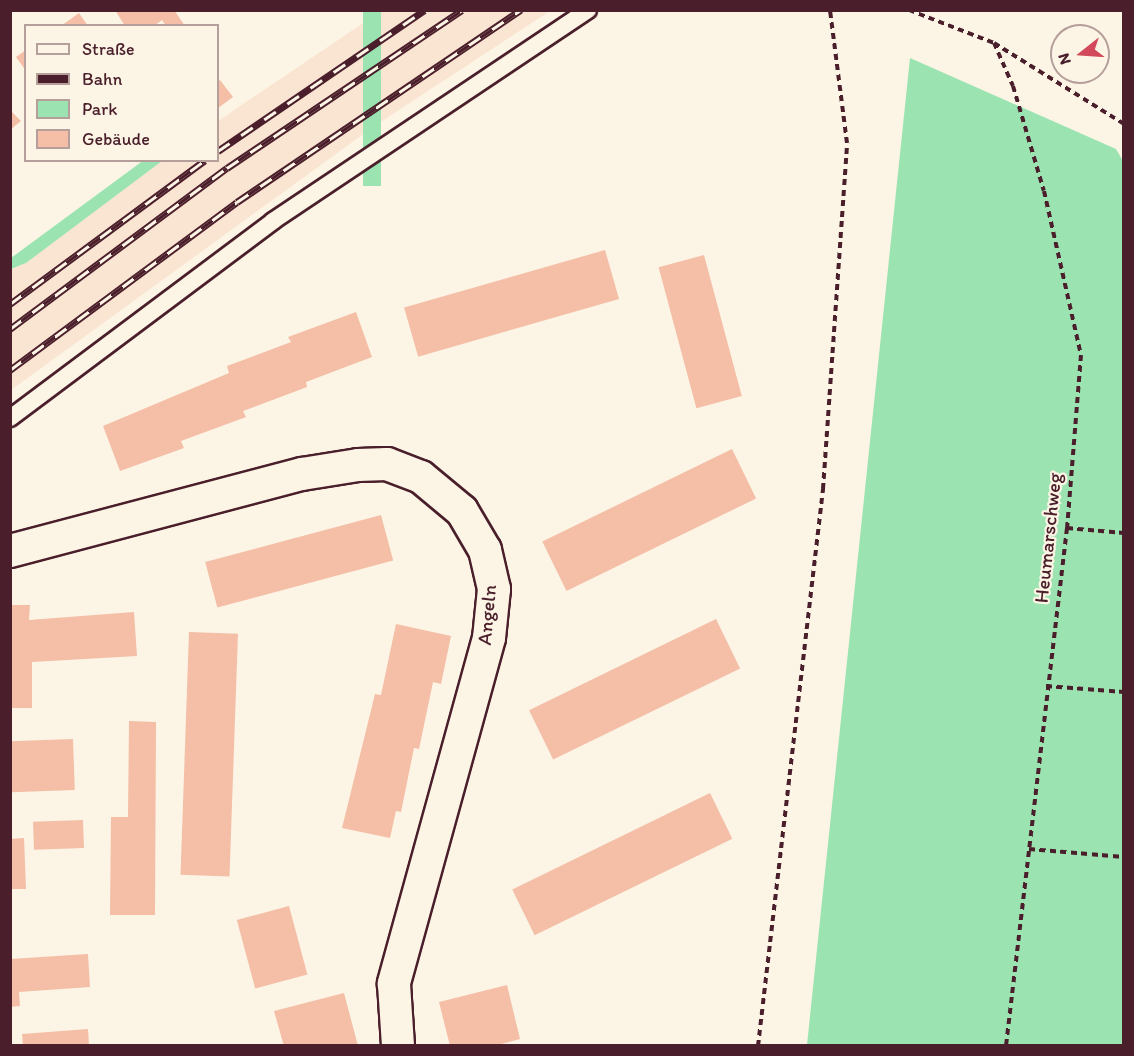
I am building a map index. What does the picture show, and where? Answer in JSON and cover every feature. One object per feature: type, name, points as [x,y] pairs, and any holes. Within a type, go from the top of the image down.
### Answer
[{"type":"street","name":"Angeln","points":[[10,551],[302,474],[358,465],[387,464],[421,477],[462,511],[485,550],[494,589],[489,638],[394,984],[398,1046]]},
{"type":"lane","points":[[10,418],[273,221],[588,10]]},
{"type":"path","points":[[758,1046],[823,489],[847,143],[830,10]]},
{"type":"path","points":[[909,10],[994,43],[1124,124]]},
{"type":"path","name":"Heumarschweg","points":[[994,43],[1013,86],[1044,190],[1081,355],[1067,528],[1046,686],[1006,1046]]},
{"type":"path","points":[[1067,528],[1124,533]]},
{"type":"path","points":[[1046,686],[1124,692]]},
{"type":"path","points":[[1029,849],[1124,857]]},
{"type":"shaded area","points":[[381,11],[550,11],[376,125],[11,390],[11,269],[26,263],[161,162],[219,162],[219,120]]},
{"type":"green space","points":[[363,11],[381,11],[381,186],[363,186]]},
{"type":"green space","points":[[910,58],[1116,149],[1123,161],[1123,1045],[807,1045]]},
{"type":"green space","points":[[141,162],[161,162],[26,263],[11,269],[11,258]]},
{"type":"building","points":[[115,10],[174,10],[184,24],[165,24],[162,20],[157,24],[124,24]]},
{"type":"building","points":[[79,13],[87,24],[64,24]]},
{"type":"building","points":[[24,51],[24,68],[16,57]]},
{"type":"building","points":[[219,81],[233,97],[219,107]]},
{"type":"building","points":[[10,110],[21,121],[10,130]]},
{"type":"building","points":[[605,250],[619,299],[418,357],[404,308]]},
{"type":"building","points":[[704,255],[742,396],[696,408],[659,267]]},
{"type":"building","points":[[356,312],[372,357],[306,382],[307,387],[243,411],[246,417],[181,441],[184,448],[120,471],[103,426],[229,373],[227,366],[291,342],[288,337]]},
{"type":"building","points":[[732,449],[756,498],[566,591],[542,541]]},
{"type":"building","points":[[381,515],[393,560],[217,608],[205,562]]},
{"type":"building","points":[[10,605],[30,605],[29,620],[134,612],[137,656],[32,662],[32,708],[10,708]]},
{"type":"building","points":[[716,619],[740,668],[553,760],[529,710]]},
{"type":"building","points":[[396,624],[451,636],[441,684],[433,682],[419,749],[414,748],[401,812],[396,811],[390,838],[342,828],[375,694],[381,695]]},
{"type":"building","points":[[189,632],[238,634],[229,877],[181,875]]},
{"type":"building","points":[[129,721],[156,722],[155,915],[110,915],[111,817],[128,817]]},
{"type":"building","points":[[73,739],[75,790],[12,792],[10,741]]},
{"type":"building","points":[[710,793],[732,839],[535,935],[512,889]]},
{"type":"building","points":[[83,820],[84,848],[34,850],[33,822]]},
{"type":"building","points":[[24,838],[26,889],[10,889],[10,839]]},
{"type":"building","points":[[289,906],[307,975],[255,989],[237,920]]},
{"type":"building","points":[[88,954],[90,987],[19,992],[20,1006],[10,1007],[10,959]]},
{"type":"building","points":[[507,985],[520,1039],[494,1046],[450,1046],[439,1002]]},
{"type":"building","points":[[344,993],[358,1046],[284,1046],[274,1011]]},
{"type":"building","points":[[88,1029],[89,1046],[23,1046],[22,1034]]},
{"type":"railway","points":[[219,150],[425,10]]},
{"type":"railway","points":[[10,329],[227,168],[462,10]]},
{"type":"railway","points":[[10,370],[237,202],[521,10]]},
{"type":"railway","points":[[10,304],[202,162]]}]
